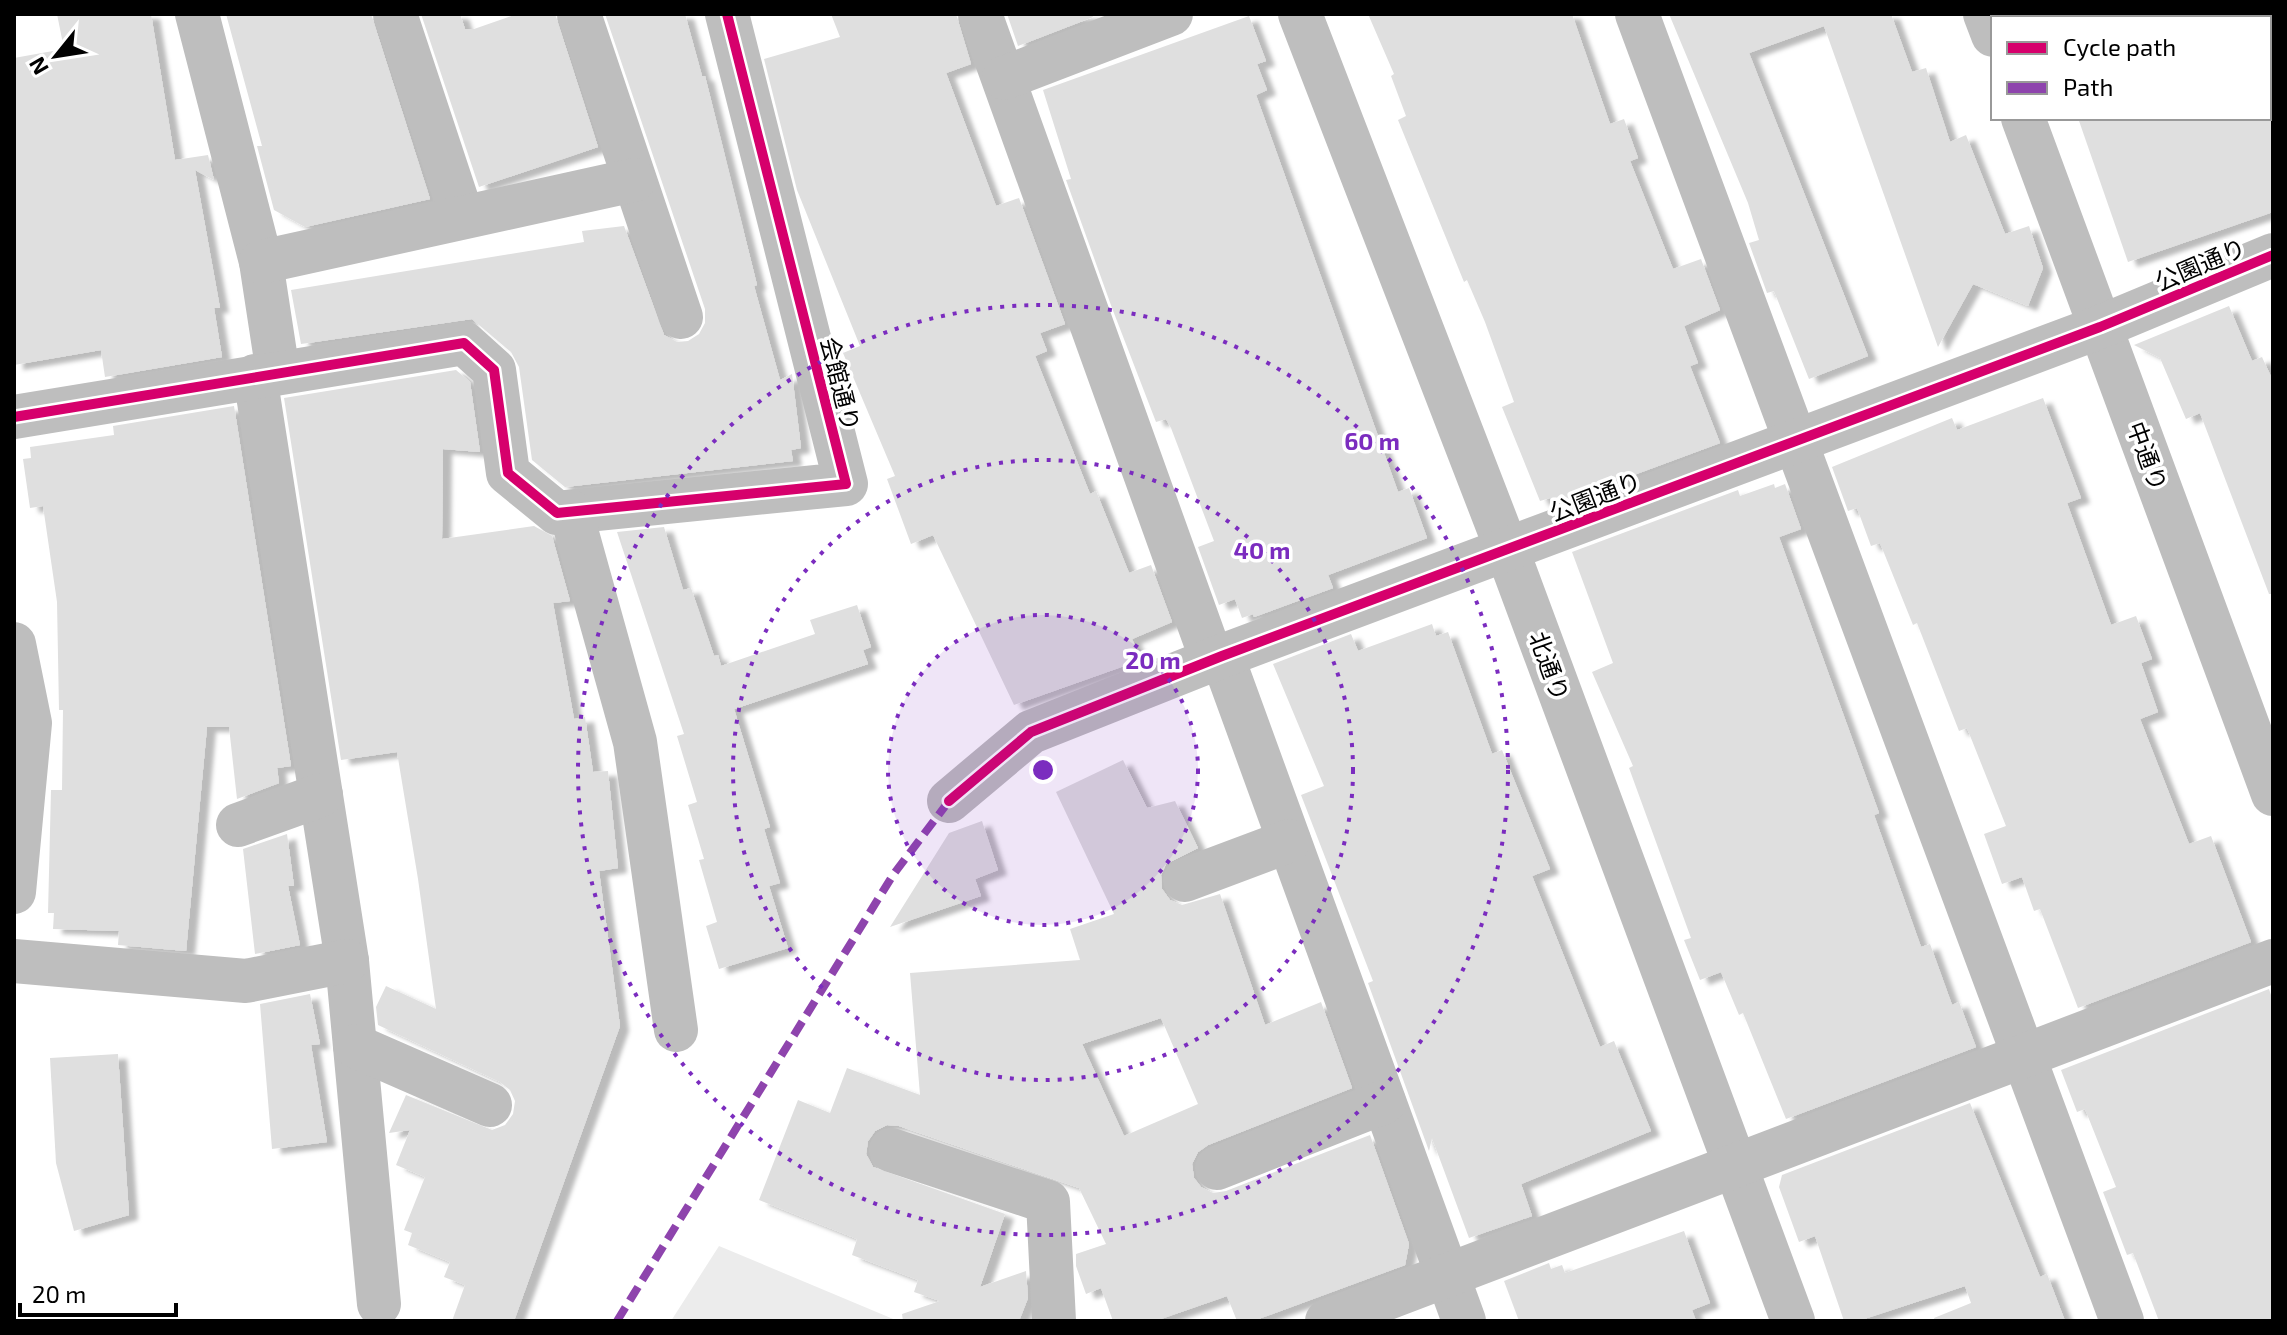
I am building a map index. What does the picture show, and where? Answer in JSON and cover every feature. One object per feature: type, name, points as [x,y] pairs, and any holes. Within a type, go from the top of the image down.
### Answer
[{"type":"street","points":[[197,14],[261,262],[266,374],[321,795],[347,961],[379,1304]]},
{"type":"street","points":[[395,14],[462,216]]},
{"type":"street","points":[[579,14],[681,317]]},
{"type":"street","name":"会館通り","points":[[564,512],[846,484],[727,14]]},
{"type":"street","points":[[980,14],[1217,658],[1289,841],[1464,1321]]},
{"type":"street","points":[[1004,78],[1171,14]]},
{"type":"street","name":"北通り","points":[[1300,14],[1507,550],[1793,1321]]},
{"type":"street","points":[[1637,14],[2026,1055],[2122,1321]]},
{"type":"street","name":"中通り","points":[[2024,120],[2273,794]]},
{"type":"street","points":[[261,262],[634,180]]},
{"type":"street","name":"公園通り","points":[[949,801],[1031,732],[1217,658],[2100,327],[2273,255]]},
{"type":"street","points":[[14,417],[464,343],[494,370],[508,473],[564,512],[635,742],[676,1030]]},
{"type":"street","points":[[14,644],[30,723],[14,892]]},
{"type":"street","points":[[238,825],[321,795]]},
{"type":"street","points":[[1185,880],[1289,841]]},
{"type":"street","points":[[14,961],[246,981],[347,961]]},
{"type":"street","points":[[1327,1321],[2273,961]]},
{"type":"street","points":[[14,981],[14,997]]},
{"type":"street","points":[[355,1046],[490,1105]]},
{"type":"street","points":[[1217,1168],[1384,1102]]},
{"type":"street","points":[[891,1150],[1048,1202],[1054,1321]]},
{"type":"shaded area","points":[[719,1246],[898,1321],[671,1321]]},
{"type":"building","points":[[57,14],[151,14],[175,160],[208,155],[214,180],[195,170],[220,308],[214,308],[222,357],[105,377],[101,350],[14,365],[14,58],[64,49]]},
{"type":"building","points":[[226,14],[371,14],[430,199],[305,227],[274,210],[257,146],[262,146]]},
{"type":"building","points":[[421,14],[460,14],[465,29],[474,29],[517,14],[555,14],[598,147],[479,187]]},
{"type":"building","points":[[605,14],[685,14],[702,76],[705,76],[757,285],[754,286],[780,380],[792,374],[801,448],[791,450],[793,461],[565,487],[532,460],[519,367],[511,352],[472,319],[301,344],[291,290],[584,242],[582,231],[624,226],[664,335],[677,342],[688,341],[699,334],[705,323],[705,309]]},
{"type":"building","points":[[831,14],[956,14],[971,64],[946,73],[996,206],[1019,198],[1065,324],[1040,333],[1047,351],[1035,356],[1090,494],[1096,491],[1129,573],[1151,565],[1172,622],[1132,639],[1141,660],[1014,705],[933,535],[911,544],[887,479],[895,476],[843,353],[860,346],[797,190],[764,59],[840,37]]},
{"type":"building","points":[[1007,14],[1092,14],[1093,17],[1018,46]]},
{"type":"building","points":[[1368,14],[1572,14],[1610,124],[1624,119],[1638,158],[1630,161],[1673,269],[1701,259],[1720,310],[1684,326],[1698,363],[1690,366],[1720,443],[1553,505],[1550,498],[1540,501],[1502,407],[1514,402],[1485,322],[1467,280],[1464,282],[1398,120],[1406,116],[1391,76],[1394,74]]},
{"type":"building","points":[[1669,14],[1891,14],[1912,72],[1926,68],[1950,142],[1966,135],[2005,234],[2029,226],[2043,268],[2028,306],[1973,284],[1938,347],[1824,26],[1749,53],[1868,356],[1809,379],[1774,291],[1767,293],[1749,243],[1759,240],[1748,203]]},
{"type":"building","points":[[1249,16],[1266,61],[1257,64],[1267,90],[1256,95],[1398,492],[1409,488],[1427,538],[1328,575],[1333,588],[1254,617],[1253,614],[1242,618],[1235,599],[1219,605],[1198,547],[1214,541],[1171,428],[1166,419],[1156,422],[1112,308],[1066,180],[1071,179],[1043,90]]},
{"type":"building","points":[[2273,118],[2273,212],[2128,262],[2079,120]]},
{"type":"building","points":[[2229,306],[2252,361],[2262,357],[2273,381],[2273,594],[2269,594],[2200,413],[2186,419],[2160,358],[2134,345]]},
{"type":"building","points":[[456,370],[470,382],[480,452],[443,449],[442,539],[534,526],[552,536],[570,601],[553,603],[574,719],[585,717],[593,772],[608,771],[618,868],[599,871],[620,1026],[514,1321],[452,1321],[465,1285],[444,1277],[450,1262],[408,1245],[412,1233],[404,1230],[425,1177],[396,1165],[410,1130],[389,1133],[406,1095],[492,1130],[505,1125],[513,1114],[515,1101],[510,1090],[500,1082],[378,1025],[376,1007],[386,986],[436,1009],[418,879],[397,752],[341,760],[284,398]]},
{"type":"building","points":[[2043,398],[2081,498],[2067,503],[2111,625],[2136,616],[2152,659],[2141,663],[2158,712],[2140,719],[2189,844],[2211,836],[2251,942],[2078,1008],[2040,909],[2034,911],[2022,877],[2002,884],[1984,834],[2006,826],[1967,728],[1959,731],[1917,623],[1913,625],[1880,543],[1871,546],[1857,508],[1848,511],[1832,467],[1952,418],[1957,430]]},
{"type":"building","points":[[234,406],[291,766],[277,768],[279,783],[237,799],[229,727],[207,727],[186,951],[118,945],[119,931],[53,929],[54,913],[48,913],[51,790],[62,790],[63,710],[59,710],[57,602],[43,506],[30,508],[23,459],[31,458],[30,447],[114,435],[113,426]]},
{"type":"building","points":[[1774,484],[1775,488],[1785,484],[1801,529],[1779,537],[1879,813],[1874,815],[1921,947],[1930,944],[1952,1005],[1959,1002],[1976,1047],[1786,1119],[1743,1013],[1739,1015],[1721,972],[1700,980],[1684,940],[1691,938],[1629,768],[1633,766],[1592,672],[1613,663],[1572,552],[1738,490],[1740,496]]},
{"type":"building","points":[[664,527],[683,590],[691,588],[714,656],[718,655],[721,666],[815,634],[810,620],[857,605],[871,647],[863,650],[868,664],[734,709],[770,827],[764,829],[780,883],[769,886],[788,948],[719,969],[706,926],[717,922],[699,860],[704,859],[688,805],[697,802],[677,736],[684,734],[617,532]]},
{"type":"building","points":[[1432,624],[1436,636],[1448,632],[1492,754],[1502,750],[1550,869],[1532,876],[1600,1047],[1614,1041],[1651,1131],[1521,1184],[1532,1216],[1469,1238],[1432,1138],[1429,1151],[1368,983],[1373,981],[1301,795],[1324,786],[1273,664],[1351,634],[1358,651]]},
{"type":"building","points":[[1123,760],[1147,808],[1175,801],[1198,848],[1166,864],[1161,875],[1162,889],[1170,900],[1182,905],[1220,894],[1265,1025],[1321,1002],[1352,1088],[1208,1145],[1198,1152],[1192,1164],[1194,1178],[1201,1187],[1213,1193],[1226,1191],[1370,1135],[1409,1244],[1405,1265],[1253,1321],[1237,1321],[1227,1296],[1155,1321],[1113,1321],[1101,1288],[1086,1294],[1076,1266],[1076,1254],[1106,1244],[1079,1188],[899,1126],[887,1125],[875,1131],[868,1141],[866,1154],[873,1167],[1005,1214],[980,1287],[1026,1271],[1028,1298],[1019,1321],[903,1321],[902,1314],[940,1301],[914,1292],[918,1280],[852,1255],[857,1239],[759,1200],[798,1100],[830,1113],[847,1068],[920,1095],[910,973],[1080,960],[1070,929],[1114,914],[1056,792]],"holes":[[[1161,1018],[1198,1104],[1124,1136],[1082,1044]]]},
{"type":"building","points":[[982,821],[998,870],[975,879],[981,896],[890,927],[949,833]]},
{"type":"building","points":[[287,834],[294,886],[288,886],[300,945],[255,954],[243,849]]},
{"type":"building","points":[[2269,989],[2273,1001],[2273,1321],[2159,1321],[2133,1253],[2127,1255],[2103,1192],[2116,1187],[2085,1109],[2077,1112],[2061,1070]]},
{"type":"building","points":[[310,994],[320,1044],[311,1045],[327,1142],[272,1149],[260,1004]]},
{"type":"building","points":[[118,1054],[129,1215],[74,1231],[56,1163],[50,1058]]},
{"type":"building","points":[[1970,1103],[2040,1277],[2047,1274],[2065,1321],[1935,1321],[1934,1318],[1971,1303],[1965,1286],[1858,1321],[1844,1321],[1815,1236],[1799,1242],[1779,1187],[1782,1175]]},
{"type":"building","points":[[1684,1231],[1710,1303],[1692,1310],[1696,1321],[1519,1321],[1504,1281],[1549,1263],[1551,1269],[1562,1265],[1565,1273]]},
{"type":"marked path","points":[[617,1321],[893,875],[949,801]]},
{"type":"cycle path","points":[[14,417],[464,343],[494,370],[508,473],[557,513],[846,484],[727,14]]},
{"type":"cycle path","points":[[949,801],[1031,732],[1222,656],[2100,327],[2273,255]]}]
